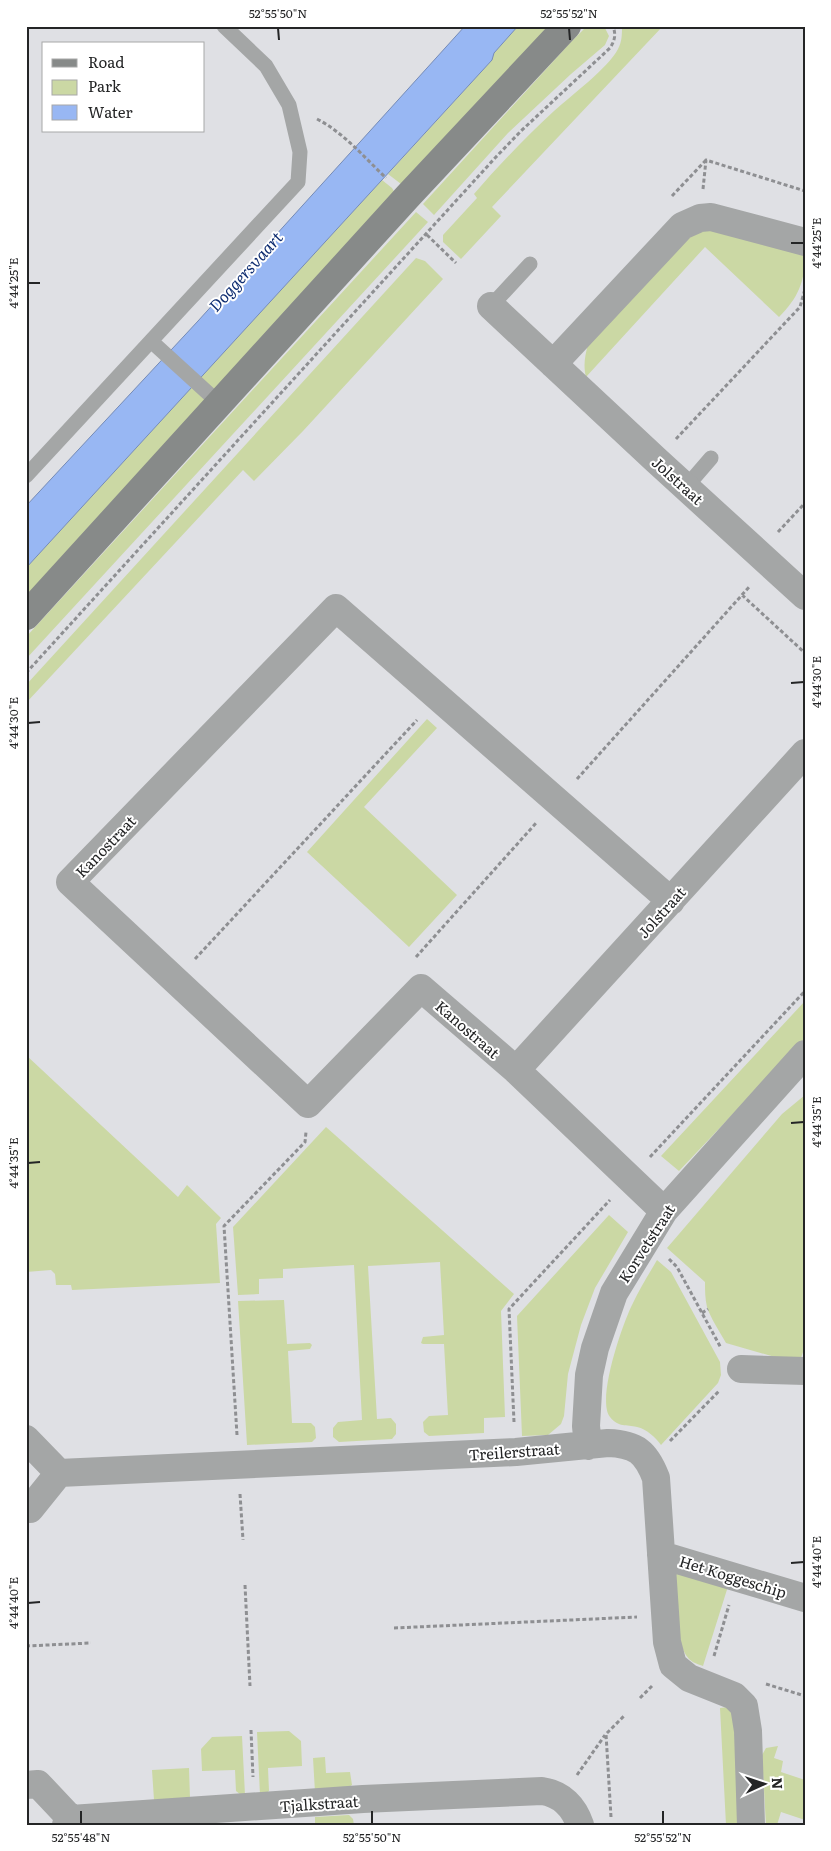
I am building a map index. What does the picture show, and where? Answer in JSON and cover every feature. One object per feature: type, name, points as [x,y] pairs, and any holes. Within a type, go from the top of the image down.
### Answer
[{"type":"street","points":[[26,616],[415,189],[567,26]]},
{"type":"street","points":[[553,364],[682,226],[700,218],[720,218],[805,242]]},
{"type":"street","name":"Jolstraat","points":[[491,306],[805,596]]},
{"type":"street","name":"Kanostraat","points":[[308,1104],[70,882],[336,608],[671,901]]},
{"type":"street","name":"Jolstraat","points":[[516,1070],[805,753]]},
{"type":"street","points":[[308,1104],[421,988]]},
{"type":"street","name":"Kanostraat","points":[[421,988],[516,1070],[664,1211]]},
{"type":"street","name":"Korvetstraat","points":[[588,1446],[586,1426],[589,1375],[595,1348],[614,1293],[664,1211],[805,1054]]},
{"type":"street","points":[[741,1368],[805,1371]]},
{"type":"street","points":[[26,1439],[59,1473],[30,1509],[26,1509]]},
{"type":"street","name":"Treilerstraat","points":[[59,1473],[516,1452],[608,1443],[623,1443],[635,1448],[650,1461]]},
{"type":"street","points":[[650,1461],[656,1478],[667,1642],[673,1665],[689,1678],[734,1696],[744,1706],[748,1731],[751,1825]]},
{"type":"street","name":"Het Koggeschip","points":[[661,1554],[805,1598]]},
{"type":"street","name":"Tjalkstraat","points":[[26,1785],[38,1784],[69,1822],[363,1799],[542,1791],[551,1792],[561,1798]]},
{"type":"street","points":[[561,1798],[576,1813],[580,1825]]},
{"type":"lane","points":[[26,476],[298,182],[300,152],[289,105],[266,66],[224,26]]},
{"type":"lane","name":"Jolstraat","points":[[491,306],[530,264]]},
{"type":"lane","points":[[151,341],[220,404]]},
{"type":"lane","points":[[686,487],[711,458]]},
{"type":"path","points":[[26,672],[521,130],[610,48],[614,41],[615,32],[613,26]]},
{"type":"path","points":[[289,105],[328,125],[356,147],[385,177]]},
{"type":"path","points":[[700,218],[706,160],[805,191]]},
{"type":"path","points":[[427,235],[456,263]]},
{"type":"path","points":[[656,460],[800,307],[805,289]]},
{"type":"path","points":[[421,988],[414,960],[742,595],[765,558],[805,503]]},
{"type":"path","points":[[742,595],[805,653]]},
{"type":"path","points":[[175,980],[438,697]]},
{"type":"path","points":[[516,1452],[509,1310],[805,991]]},
{"type":"path","points":[[243,1540],[224,1226],[305,1142],[308,1104]]},
{"type":"path","points":[[646,1238],[677,1267],[721,1349],[741,1368],[650,1461]]},
{"type":"path","points":[[702,1313],[708,1309]]},
{"type":"path","points":[[705,1686],[737,1578]]},
{"type":"path","points":[[245,1586],[250,1686]]},
{"type":"path","points":[[394,1628],[665,1616]]},
{"type":"path","points":[[26,1646],[90,1643]]},
{"type":"path","points":[[561,1798],[606,1734],[624,1716]]},
{"type":"path","points":[[606,1734],[611,1825]]},
{"type":"green space","points":[[518,26],[549,26],[401,184],[388,174],[492,60],[494,53]]},
{"type":"green space","points":[[587,26],[604,26],[609,36],[605,45],[508,133],[434,215],[423,204]]},
{"type":"green space","points":[[622,26],[663,26],[492,207],[501,216],[461,259],[443,242],[443,235],[477,198],[474,194],[493,172],[533,131],[589,81],[613,56],[622,38]]},
{"type":"green space","points":[[382,180],[395,193],[26,596],[26,568]]},
{"type":"green space","points":[[416,212],[428,222],[26,659],[26,637]]},
{"type":"green space","points":[[700,227],[805,255],[802,281],[791,303],[779,317],[705,247],[586,377],[585,360],[588,344],[691,231]]},
{"type":"green space","points":[[416,258],[425,261],[443,279],[303,431],[254,481],[243,470],[26,703],[26,685]]},
{"type":"green space","points":[[427,719],[437,728],[364,807],[457,895],[409,947],[307,852]]},
{"type":"green space","points":[[805,1001],[805,1038],[679,1171],[661,1156]]},
{"type":"green space","points":[[26,1055],[178,1197],[187,1185],[221,1218],[216,1224],[220,1283],[72,1290],[71,1285],[56,1285],[55,1274],[51,1270],[26,1272]]},
{"type":"green space","points":[[805,1095],[805,1346],[799,1364],[726,1343],[707,1307],[705,1282],[667,1248],[782,1114]]},
{"type":"green space","points":[[326,1127],[514,1294],[501,1311],[505,1417],[484,1418],[484,1433],[429,1436],[424,1432],[423,1422],[429,1416],[448,1415],[444,1344],[421,1343],[423,1337],[444,1335],[440,1262],[368,1266],[377,1419],[391,1418],[396,1424],[396,1434],[392,1439],[339,1442],[333,1437],[333,1428],[338,1422],[362,1420],[354,1265],[283,1269],[283,1278],[259,1279],[259,1294],[238,1295],[233,1227]]},
{"type":"green space","points":[[609,1215],[628,1232],[595,1288],[581,1325],[568,1374],[564,1416],[561,1424],[548,1435],[522,1436],[517,1316]]},
{"type":"green space","points":[[657,1260],[671,1272],[720,1362],[721,1375],[718,1383],[661,1445],[644,1430],[616,1423],[610,1417],[606,1395],[612,1361],[623,1326],[636,1297]]},
{"type":"green space","points":[[284,1300],[287,1344],[310,1343],[312,1345],[310,1349],[288,1351],[292,1423],[311,1423],[315,1427],[316,1438],[312,1442],[247,1445],[238,1301]]},
{"type":"green space","points":[[675,1562],[730,1580],[703,1666],[689,1659],[680,1639],[676,1613]]},
{"type":"green space","points":[[728,1707],[734,1713],[739,1825],[726,1825],[720,1708]]},
{"type":"green space","points":[[289,1731],[301,1741],[302,1766],[268,1768],[269,1791],[260,1795],[257,1732]]},
{"type":"green space","points":[[242,1736],[245,1795],[241,1795],[236,1791],[235,1770],[202,1771],[201,1749],[212,1737]]},
{"type":"green space","points":[[778,1746],[774,1758],[783,1761],[781,1772],[805,1780],[805,1820],[781,1812],[777,1825],[766,1825],[762,1755],[766,1748]]},
{"type":"green space","points":[[325,1757],[326,1773],[350,1772],[352,1785],[345,1790],[315,1792],[313,1758]]},
{"type":"green space","points":[[189,1768],[190,1798],[154,1800],[152,1770]]},
{"type":"green space","points":[[349,1815],[353,1819],[354,1825],[315,1825],[315,1817]]},
{"type":"water","name":"Doggersvaart","points":[[465,26],[518,26],[494,53],[492,60],[26,568],[26,506],[198,321]]}]
